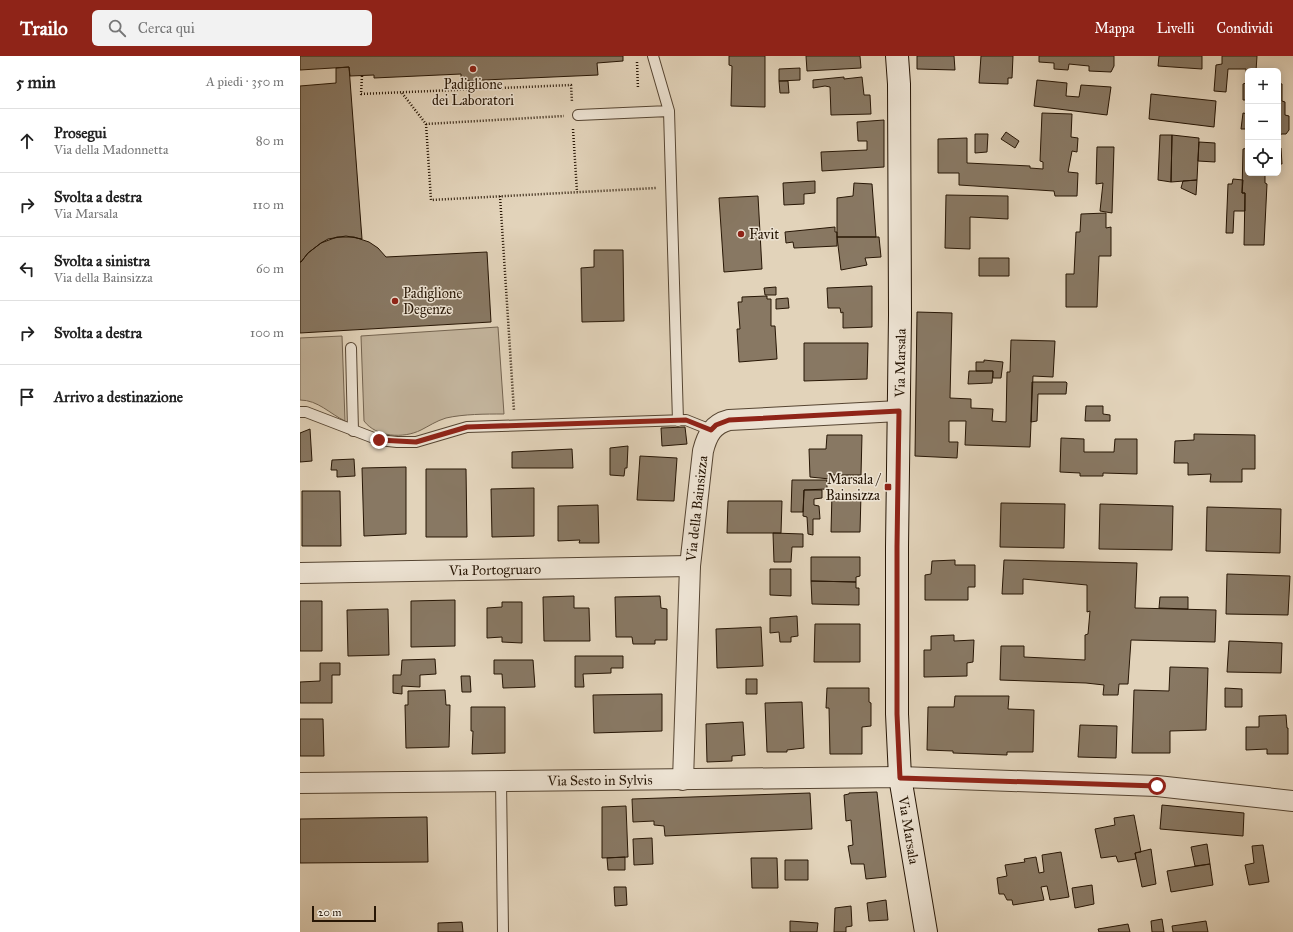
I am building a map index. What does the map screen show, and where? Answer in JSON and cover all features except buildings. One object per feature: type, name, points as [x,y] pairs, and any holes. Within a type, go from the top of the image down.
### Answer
[{"type":"street","name":"Via Marsala","points":[[897,56],[899,84],[900,186],[897,714],[900,778],[926,932]]},
{"type":"street","points":[[711,430],[716,425],[729,420],[899,411]]},
{"type":"street","name":"Via della Bainsizza","points":[[683,780],[690,566],[703,451],[705,442],[711,430]]},
{"type":"street","name":"Via Portogruaro","points":[[300,573],[690,566]]},
{"type":"street","name":"Via Sesto in Sylvis","points":[[300,783],[900,778],[1157,786],[1293,801]]},
{"type":"lane","points":[[653,56],[669,111],[678,421]]},
{"type":"lane","points":[[575,115],[669,111]]},
{"type":"lane","points":[[351,348],[353,431]]},
{"type":"lane","points":[[300,412],[306,412],[379,440],[416,442],[467,427],[515,425],[686,420],[711,430]]},
{"type":"lane","points":[[501,781],[503,932]]},
{"type":"path","points":[[636,56],[638,89]]},
{"type":"path","points":[[362,76],[362,94],[571,85],[575,115],[577,192]]},
{"type":"path","points":[[401,92],[426,124],[431,200],[671,187]]},
{"type":"path","points":[[426,124],[575,115]]},
{"type":"path","points":[[500,196],[515,425]]},
{"type":"shaded area","points":[[498,327],[504,414],[467,415],[446,418],[414,433],[406,435],[390,435],[383,433],[375,430],[364,421],[361,336]]},
{"type":"shaded area","points":[[342,336],[345,421],[313,402],[300,400],[300,338]]},
{"type":"place","name":"Padiglione dei Laboratori","points":[[473,69]]},
{"type":"place","name":"Favit","points":[[741,234]]},
{"type":"place","name":"Padiglione Degenze","points":[[395,301]]},
{"type":"place","name":"Marsala / Bainsizza","points":[[888,487]]},
{"type":"route","points":[[379,440],[416,442],[467,427],[515,425],[686,420],[711,430],[716,425],[729,420],[899,411],[897,714],[900,778],[1157,786]]}]
